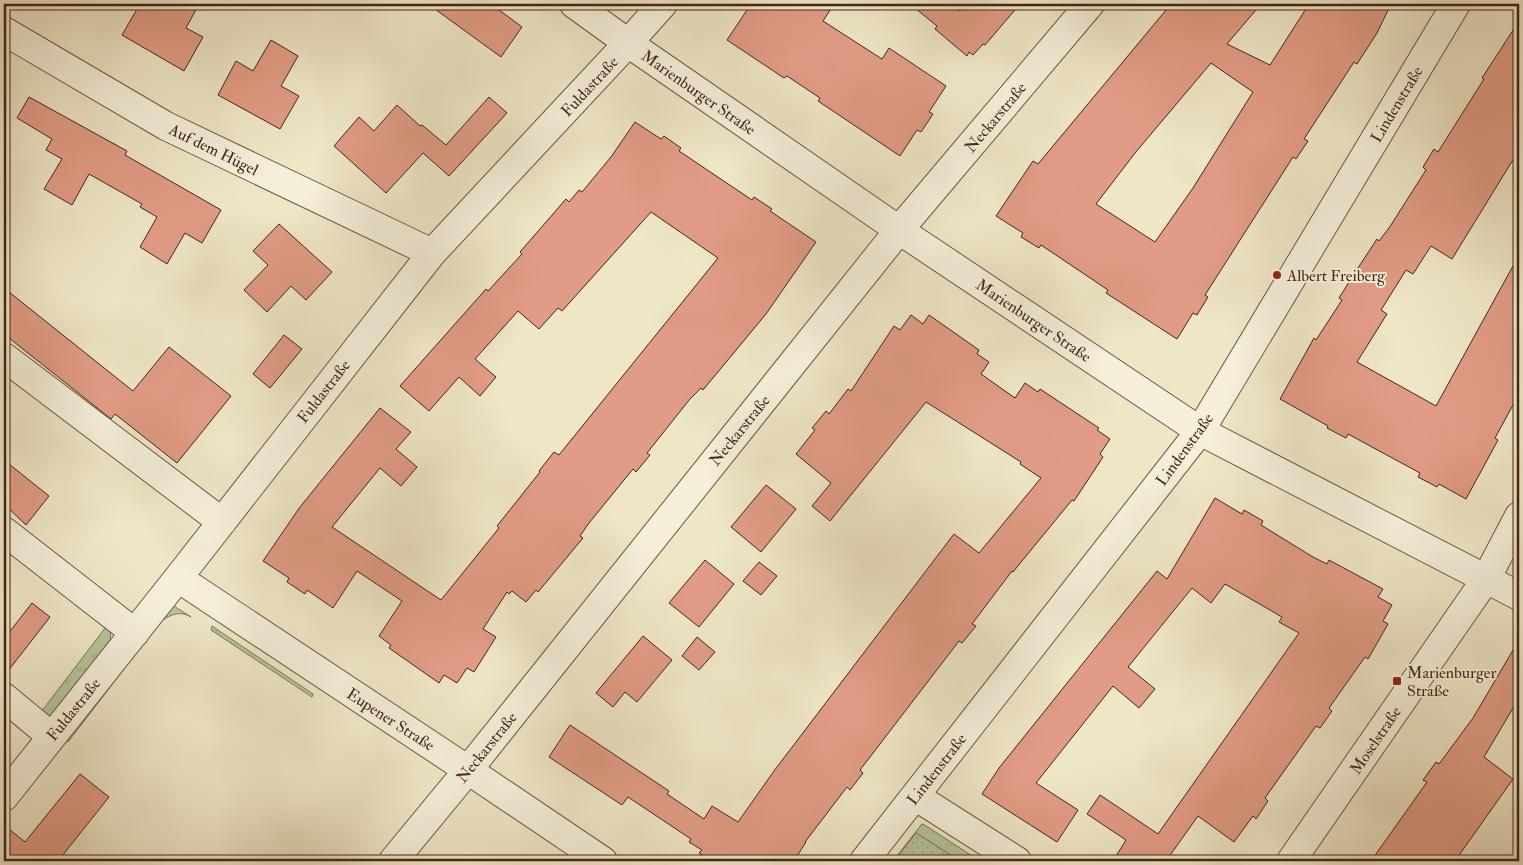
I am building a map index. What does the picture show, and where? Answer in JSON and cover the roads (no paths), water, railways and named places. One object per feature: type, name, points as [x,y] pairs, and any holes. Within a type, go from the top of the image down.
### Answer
[{"type":"street","name":"Marienburger Straße","points":[[574,4],[628,44],[899,230],[1200,431],[1519,596]]},
{"type":"street","name":"Fuldastraße","points":[[4,797],[135,633],[432,253],[628,44],[663,4]]},
{"type":"street","name":"Neckarstraße","points":[[392,861],[468,770],[899,230],[1090,4]]},
{"type":"street","name":"Lindenstraße","points":[[864,861],[1200,431],[1456,4]]},
{"type":"street","name":"Auf dem Hügel","points":[[4,31],[166,126],[432,253]]},
{"type":"street","points":[[4,357],[222,522]]},
{"type":"street","name":"Moselstraße","points":[[1291,861],[1486,579],[1519,516]]},
{"type":"street","points":[[4,531],[135,633]]},
{"type":"street","name":"Eupener Straße","points":[[178,578],[603,861]]},
{"type":"street","points":[[4,698],[51,736]]},
{"type":"street","points":[[916,796],[1017,861]]},
{"type":"place","name":"Albert Freiberg","points":[[1277,275]]},
{"type":"place","name":"Marienburger Straße","points":[[1397,681]]}]
